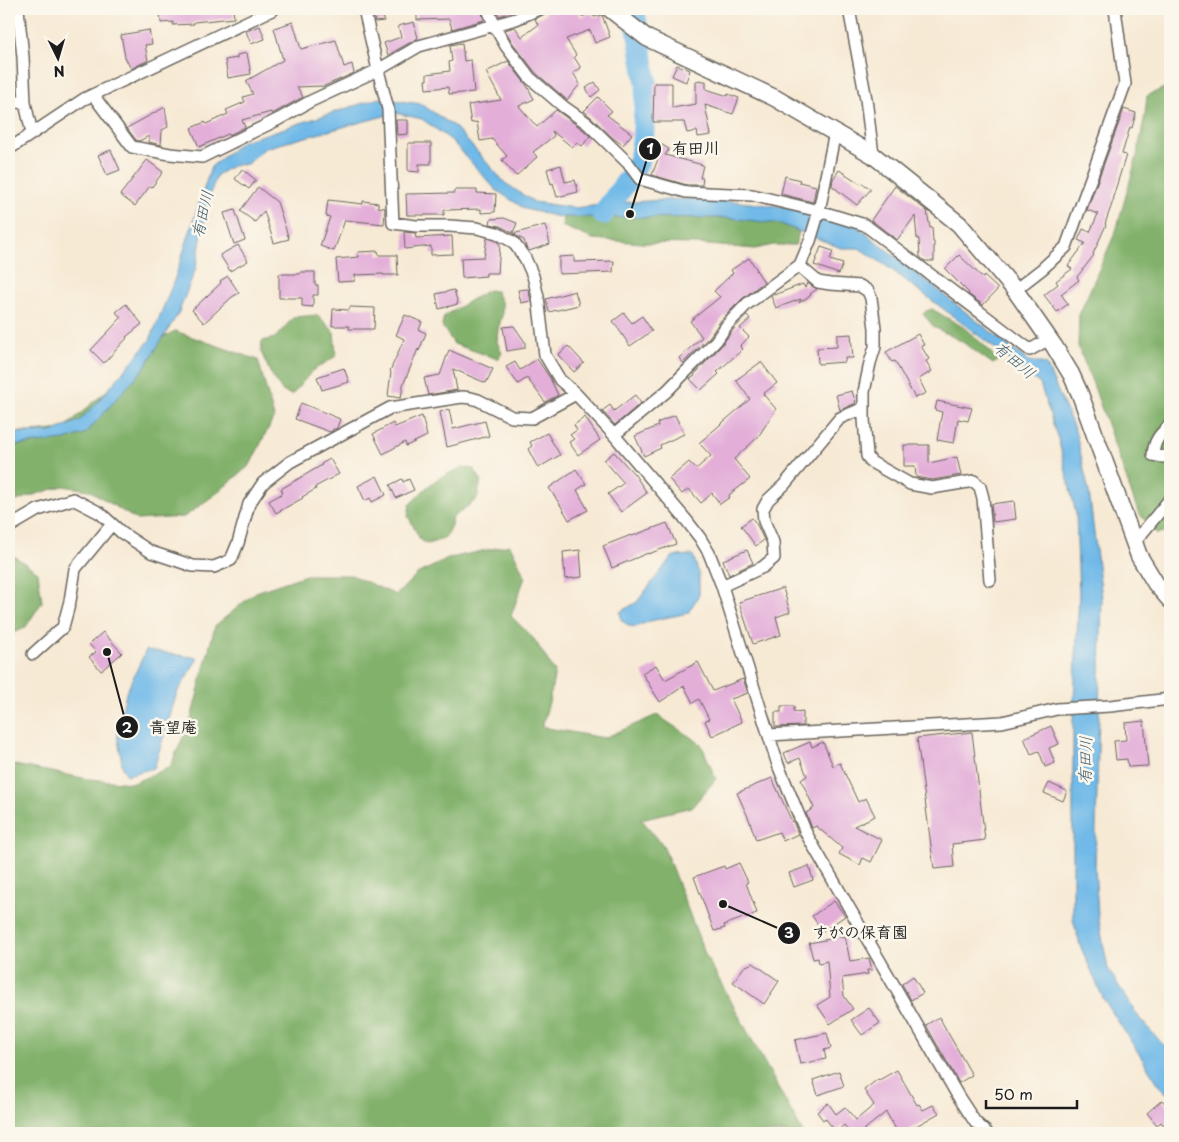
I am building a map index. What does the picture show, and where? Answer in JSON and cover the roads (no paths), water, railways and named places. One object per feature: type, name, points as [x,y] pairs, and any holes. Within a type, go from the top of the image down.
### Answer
[{"type":"street","points":[[18,9],[25,103],[32,133]]},
{"type":"street","points":[[9,149],[93,94],[274,9]]},
{"type":"street","points":[[364,9],[388,109],[393,223],[416,226],[478,228],[497,233],[513,242],[525,258],[533,276],[538,297],[545,355],[560,380],[576,394],[614,435],[700,538],[709,553],[722,586],[778,765],[807,835],[958,1096],[975,1122],[987,1133]]},
{"type":"street","points":[[488,9],[494,25],[506,46],[530,78],[564,107],[587,123],[628,164],[640,179],[686,192],[752,195],[865,224],[1030,350],[1050,340]]},
{"type":"street","points":[[93,94],[132,147],[170,154],[202,157],[311,101],[378,70],[419,46],[516,19],[539,9]]},
{"type":"street","points":[[849,9],[866,99],[873,155]]},
{"type":"street","points":[[1015,290],[1066,247],[1125,84],[1115,9]]},
{"type":"street","points":[[615,13],[647,38],[775,98],[873,155],[959,224],[1015,290],[1071,374],[1139,556],[1156,584],[1170,600]]},
{"type":"street","points":[[9,102],[25,103]]},
{"type":"street","points":[[614,435],[667,390],[716,341],[727,325],[747,304],[771,285],[792,272],[800,264],[820,211],[835,132]]},
{"type":"street","points":[[800,264],[818,282],[860,286],[868,291],[874,319],[875,347],[864,392],[866,456],[871,462],[910,484],[932,488],[974,481],[980,487],[983,498],[990,580]]},
{"type":"street","points":[[9,527],[38,510],[73,499],[100,512],[122,533],[151,552],[193,566],[214,567],[231,560],[249,504],[263,483],[290,462],[390,408],[462,397],[471,398],[512,417],[532,418],[576,394]]},
{"type":"street","points":[[722,586],[763,567],[774,558],[773,542],[764,522],[763,509],[768,500],[784,485],[840,418],[864,408]]},
{"type":"street","points":[[1170,426],[1162,433],[1153,446],[1153,455],[1163,457],[1170,454]]},
{"type":"street","points":[[1134,543],[1170,499]]},
{"type":"street","points":[[33,654],[63,627],[70,601],[75,569],[112,524]]},
{"type":"street","points":[[769,735],[1002,722],[1057,709],[1110,706],[1170,699]]},
{"type":"water","name":"有田川","points":[[379,98],[421,104],[455,127],[505,183],[534,202],[574,208],[630,202],[702,198],[795,208],[855,225],[1028,361],[1046,364],[1076,433],[1089,492],[1102,598],[1095,866],[1098,916],[1108,969],[1140,1019],[1170,1052],[1170,1096],[1161,1088],[1103,998],[1080,945],[1073,919],[1073,721],[1079,595],[1076,514],[1059,442],[1040,384],[888,267],[859,248],[841,248],[781,224],[729,218],[559,217],[525,209],[496,190],[451,140],[422,119],[395,113],[265,148],[247,164],[234,165],[217,175],[208,199],[196,268],[178,314],[144,368],[86,433],[65,440],[9,446],[9,433],[51,432],[79,421],[96,404],[150,340],[174,281],[211,167],[241,142]]},
{"type":"water","points":[[693,555],[699,574],[699,595],[688,613],[650,621],[635,627],[622,621],[620,612],[637,602],[670,559],[674,556]]},
{"type":"water","points":[[146,650],[198,658],[177,693],[154,768],[127,775],[123,769],[117,733],[126,693]]},
{"type":"waterway","points":[[603,214],[630,177],[640,158],[647,86],[634,9]]},
{"type":"place","name":"有田川","points":[[630,214]]},
{"type":"place","name":"青望庵","points":[[107,652]]},
{"type":"place","name":"すがの保育園","points":[[723,904]]}]
